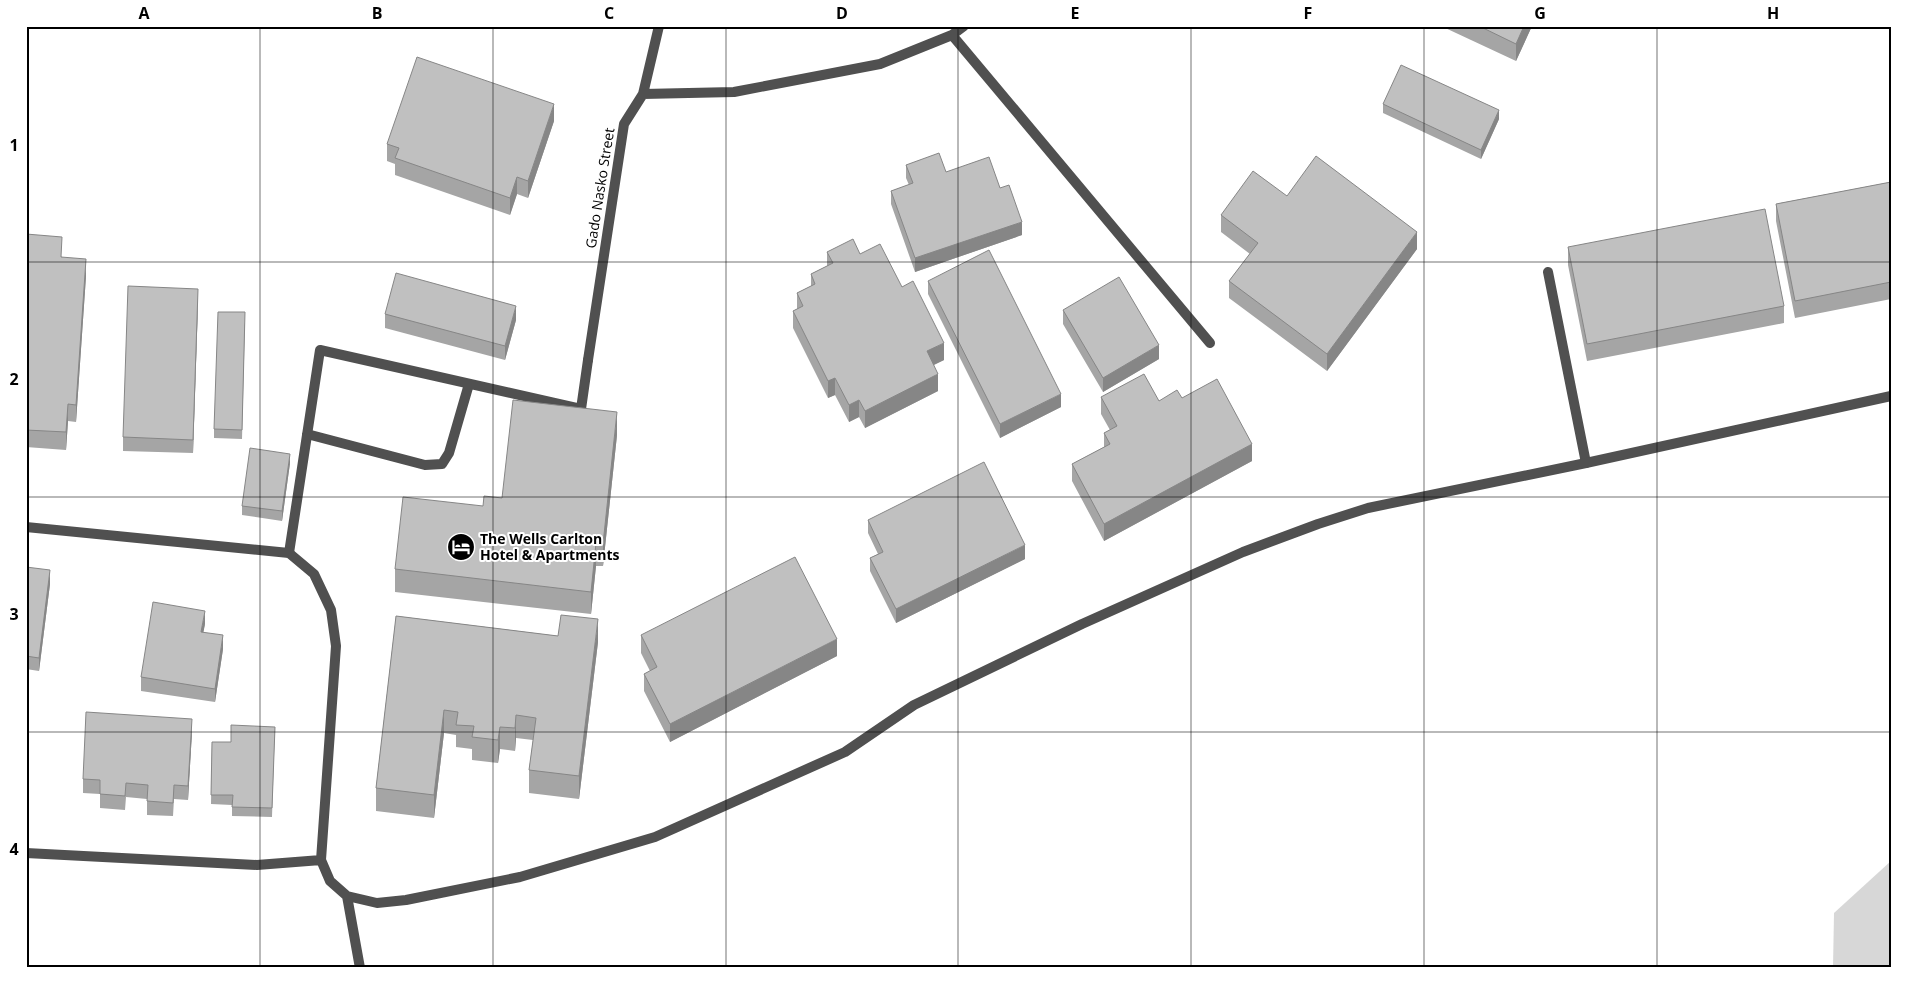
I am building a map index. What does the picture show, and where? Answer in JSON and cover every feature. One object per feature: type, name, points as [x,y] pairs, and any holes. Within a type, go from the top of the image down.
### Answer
[{"type":"street","name":"Gado Nasko Street","points":[[469,384],[581,408],[624,124],[643,94],[659,26]]},
{"type":"street","points":[[643,94],[734,92],[880,64],[952,35],[964,26]]},
{"type":"street","points":[[952,35],[1210,343]]},
{"type":"street","points":[[1548,272],[1586,463]]},
{"type":"street","points":[[289,553],[307,434],[320,350],[469,384],[449,453],[442,464],[425,465],[307,434]]},
{"type":"street","points":[[26,527],[289,553],[314,574],[331,610],[336,646],[321,860],[330,881],[348,896],[377,903],[406,900],[520,877],[655,837],[846,752],[914,705],[1082,624],[1243,552],[1318,524],[1368,508],[1586,463],[1891,396]]},
{"type":"street","points":[[26,854],[257,864],[321,860]]},
{"type":"street","points":[[348,896],[360,968]]},
{"type":"shaded area","points":[[1891,861],[1891,968],[1833,968],[1834,913]]},
{"type":"building","points":[[1479,26],[1524,26],[1516,44]]},
{"type":"building","points":[[417,57],[554,104],[528,181],[517,177],[510,198],[395,158],[399,148],[387,144]]},
{"type":"building","points":[[1401,65],[1499,110],[1481,150],[1383,104]]},
{"type":"building","points":[[939,153],[946,172],[989,157],[1000,188],[1009,185],[1022,222],[915,258],[891,191],[913,183],[906,165]]},
{"type":"building","points":[[1316,156],[1417,232],[1327,354],[1229,281],[1258,243],[1221,215],[1253,171],[1287,196]]},
{"type":"building","points":[[1891,182],[1891,282],[1795,301],[1776,204]]},
{"type":"building","points":[[1765,209],[1784,306],[1587,344],[1568,247]]},
{"type":"building","points":[[26,234],[62,237],[61,257],[86,259],[76,405],[68,404],[66,432],[26,430]]},
{"type":"building","points":[[853,239],[860,254],[880,244],[902,287],[913,281],[944,343],[927,351],[938,374],[865,411],[859,400],[849,405],[835,378],[828,381],[793,311],[803,306],[797,293],[815,284],[811,274],[833,263],[827,252]]},
{"type":"building","points":[[989,250],[1061,394],[1000,424],[928,281]]},
{"type":"building","points":[[396,273],[516,306],[505,346],[385,314]]},
{"type":"building","points":[[1119,277],[1159,345],[1103,378],[1063,310]]},
{"type":"building","points":[[128,286],[198,289],[193,440],[123,437]]},
{"type":"building","points":[[218,312],[245,312],[242,430],[214,429]]},
{"type":"building","points":[[1144,374],[1159,401],[1177,390],[1182,398],[1217,379],[1252,444],[1104,524],[1072,464],[1110,444],[1104,433],[1117,426],[1101,397]]},
{"type":"building","points":[[513,400],[617,412],[603,544],[596,543],[591,592],[395,569],[403,497],[483,506],[484,496],[502,498]]},
{"type":"building","points":[[250,448],[290,454],[282,511],[242,506]]},
{"type":"building","points":[[984,462],[1025,545],[896,609],[870,558],[883,552],[868,520]]},
{"type":"building","points":[[795,557],[837,639],[670,724],[644,674],[657,667],[641,635]]},
{"type":"building","points":[[26,567],[50,570],[39,658],[26,656]]},
{"type":"building","points":[[153,602],[205,611],[201,632],[223,635],[215,689],[141,677]]},
{"type":"building","points":[[561,615],[598,619],[579,776],[529,770],[536,718],[516,715],[515,728],[500,727],[498,740],[472,737],[474,726],[456,725],[458,712],[444,710],[434,795],[376,788],[396,616],[558,636]]},
{"type":"building","points":[[86,712],[192,719],[188,786],[174,785],[173,803],[147,801],[148,785],[126,783],[125,796],[100,794],[100,780],[83,779]]},
{"type":"building","points":[[231,725],[275,727],[272,808],[232,807],[233,795],[211,795],[212,742],[231,742]]},
{"type":"place","name":"The Wells Carlton Hotel & Apartments","points":[[461,547]]}]
